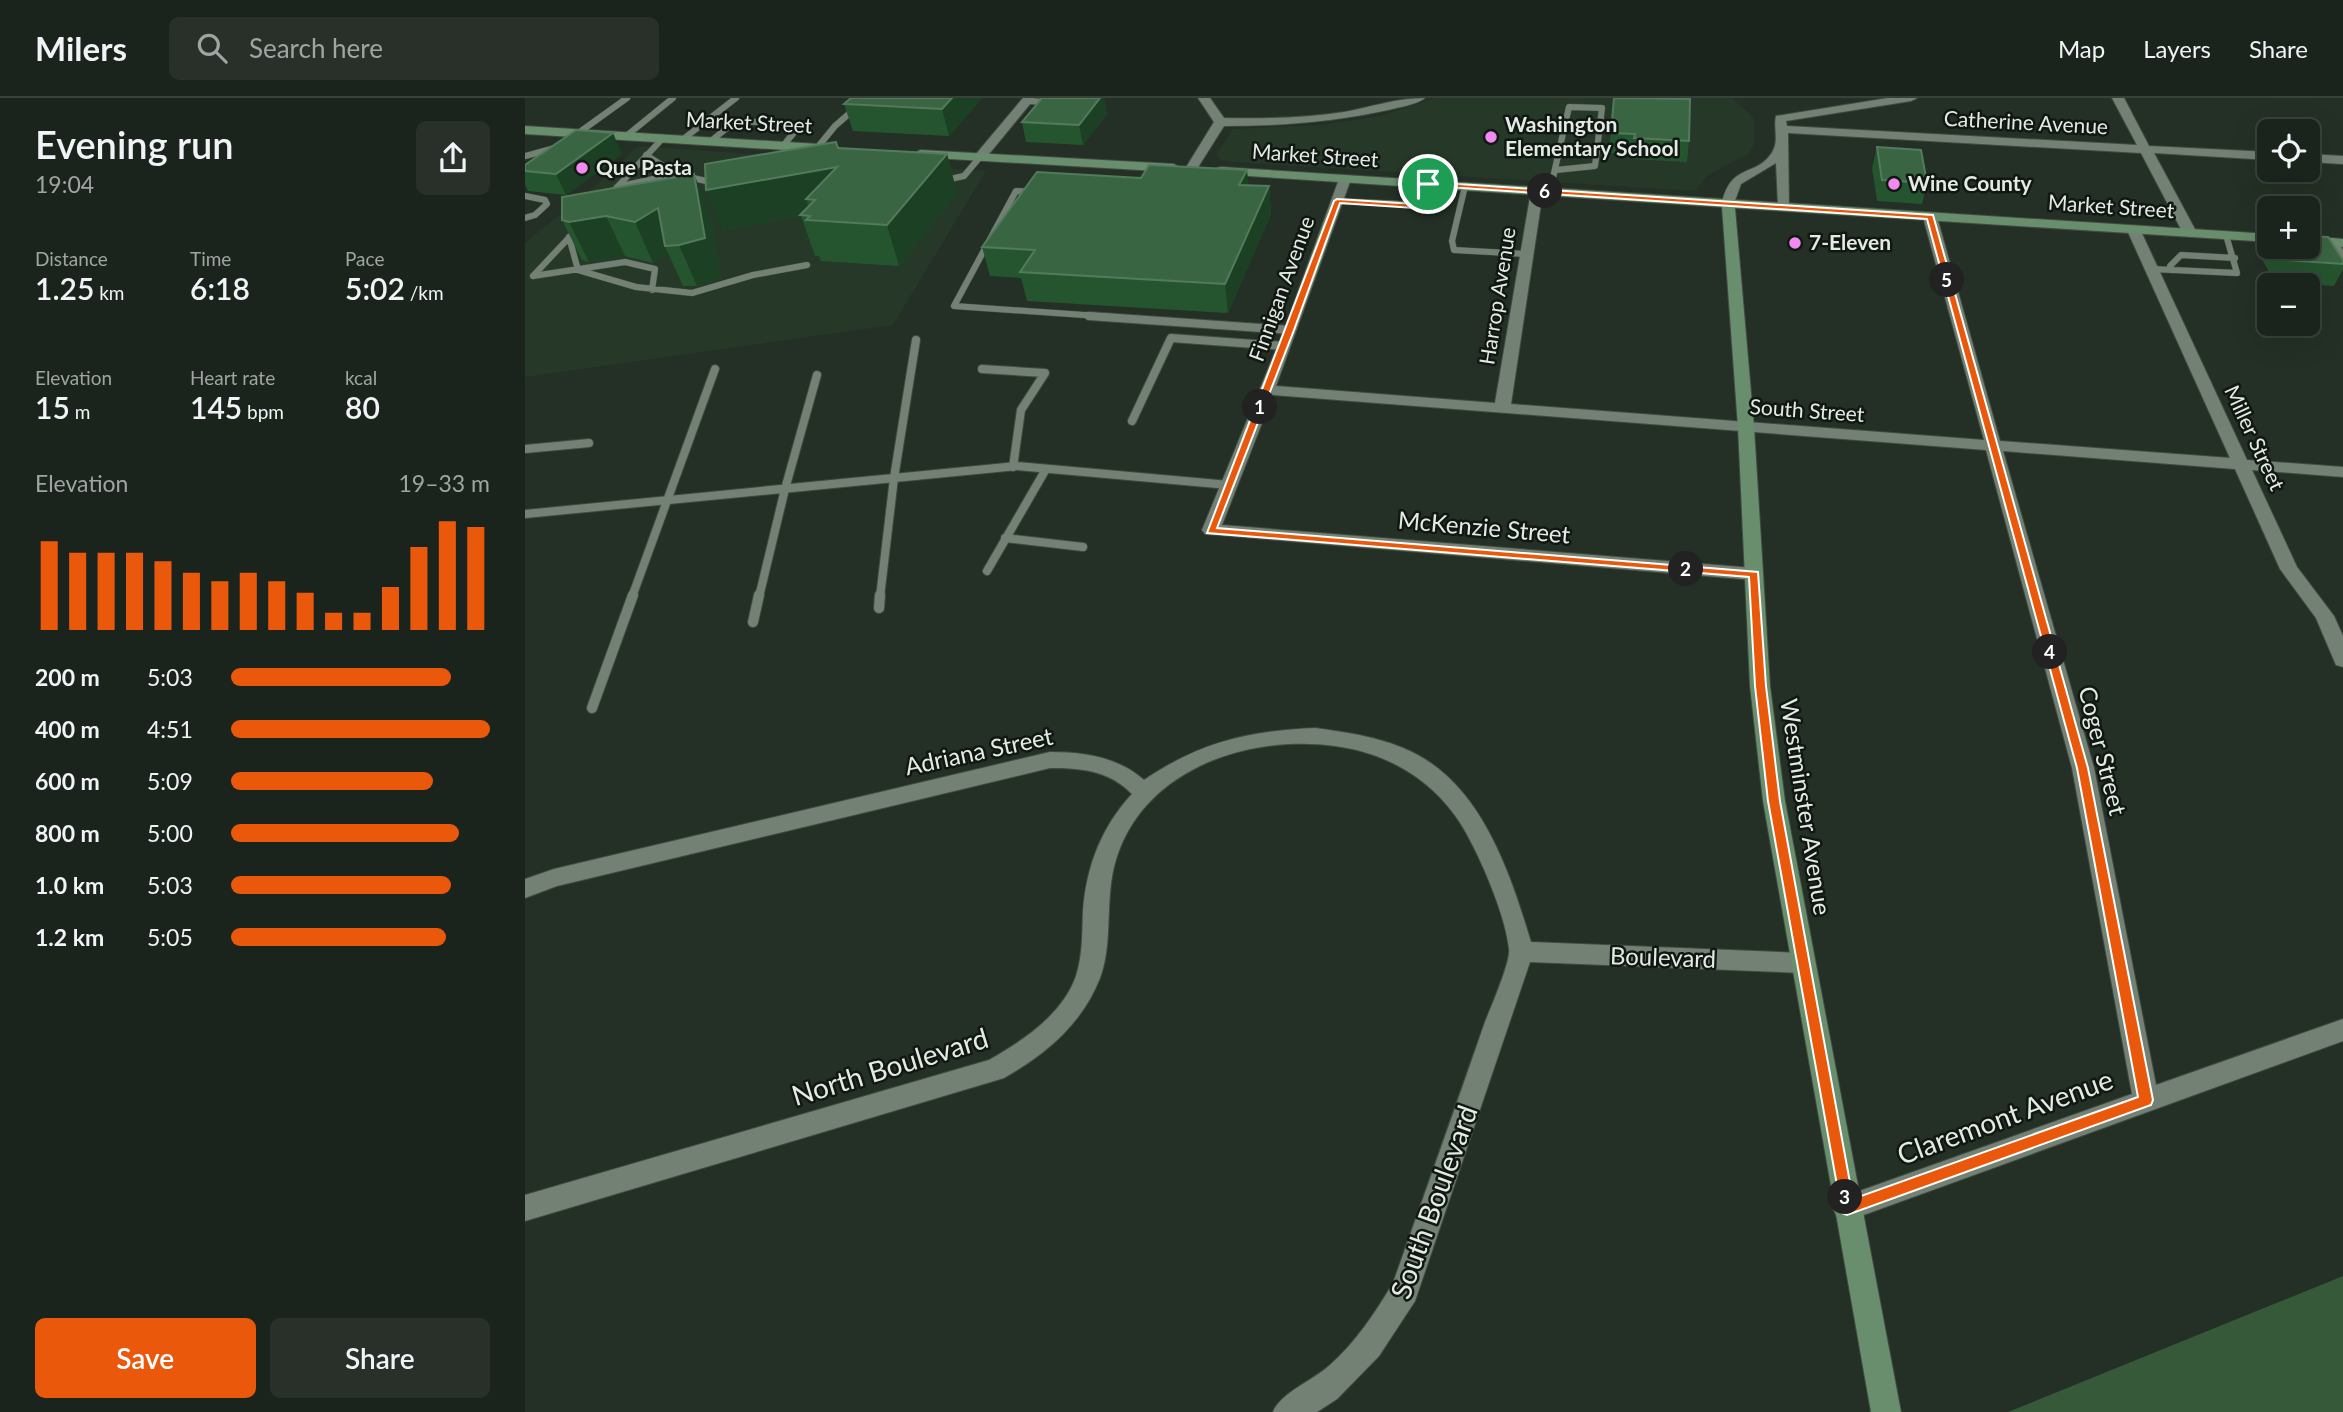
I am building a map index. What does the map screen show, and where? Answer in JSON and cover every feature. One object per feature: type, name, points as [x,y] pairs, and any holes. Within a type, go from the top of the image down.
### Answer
[{"type":"main road","name":"Market Street","points":[[525,130],[844,149]]},
{"type":"main road","name":"Market Street","points":[[912,153],[1147,172],[1191,169],[2257,237]]},
{"type":"main road","name":"Westminster Avenue","points":[[1728,203],[1746,427],[1761,686],[1774,801],[1886,1412]]},
{"type":"street","points":[[1204,98],[1220,122]]},
{"type":"street","points":[[1220,122],[1319,120],[1374,111],[1419,98]]},
{"type":"street","points":[[1784,206],[1780,118],[1911,98]]},
{"type":"street","points":[[2118,98],[2190,233]]},
{"type":"street","points":[[980,157],[1028,99]]},
{"type":"street","points":[[1191,169],[1220,122]]},
{"type":"street","name":"Catherine Avenue","points":[[1781,129],[2257,155]]},
{"type":"street","points":[[525,168],[577,134]]},
{"type":"street","points":[[1728,203],[1729,190],[1734,182],[1770,161],[1781,145]]},
{"type":"street","points":[[2320,159],[2343,160]]},
{"type":"street","name":"Finnigan Avenue","points":[[1211,530],[1284,346],[1345,179]]},
{"type":"street","name":"Harrop Avenue","points":[[1502,408],[1526,254],[1543,191]]},
{"type":"street","name":"Coger Street","points":[[1930,217],[2083,768],[2146,1100]]},
{"type":"street","name":"Miller Street","points":[[2134,230],[2288,569],[2325,616],[2343,660]]},
{"type":"street","points":[[2337,242],[2343,260]]},
{"type":"street","name":"South Street","points":[[1267,390],[2343,472]]},
{"type":"street","name":"McKenzie Street","points":[[1211,530],[1754,574]]},
{"type":"street","points":[[1144,793],[1181,766],[1213,751],[1246,743],[1317,735],[1377,745],[1408,759],[1433,776],[1469,818],[1506,896],[1522,952]]},
{"type":"street","name":"Adriana Street","points":[[525,889],[554,878],[1050,760],[1073,759],[1098,763],[1119,771],[1144,793]]},
{"type":"street","name":"North Boulevard","points":[[525,1208],[995,1070],[1015,1060],[1045,1038],[1068,1013],[1084,986],[1093,959],[1096,900],[1110,843],[1125,815],[1144,793]]},
{"type":"street","name":"Boulevard","points":[[1522,952],[1803,963]]},
{"type":"street","name":"South Boulevard","points":[[1287,1412],[1308,1401],[1350,1370],[1380,1334],[1405,1291],[1522,952]]},
{"type":"street","name":"Claremont Avenue","points":[[1847,1208],[2343,1030]]},
{"type":"lane","points":[[577,134],[627,98]]},
{"type":"lane","points":[[625,137],[673,98]]},
{"type":"lane","points":[[682,140],[736,98]]},
{"type":"lane","points":[[817,148],[835,126],[867,98]]},
{"type":"lane","points":[[1028,99],[1064,103],[1080,98]]},
{"type":"lane","points":[[1543,191],[1556,170],[1569,107],[1602,108],[1595,166],[1556,170]]},
{"type":"lane","points":[[711,141],[733,123],[740,121],[800,125],[783,146]]},
{"type":"lane","points":[[602,203],[663,138]]},
{"type":"lane","points":[[525,156],[555,148]]},
{"type":"lane","points":[[646,155],[676,174],[727,186]]},
{"type":"lane","points":[[929,180],[959,178],[970,174],[980,157]]},
{"type":"lane","points":[[617,187],[676,174]]},
{"type":"lane","points":[[1337,201],[1421,205],[1428,184]]},
{"type":"lane","points":[[1465,186],[1452,241],[1454,250],[1526,254]]},
{"type":"lane","points":[[1041,193],[1016,191],[954,306],[1290,330]]},
{"type":"lane","points":[[525,196],[545,200],[547,204],[535,215],[525,218]]},
{"type":"lane","points":[[586,220],[533,276],[625,262],[655,268],[652,290]]},
{"type":"lane","points":[[2152,269],[2237,273],[2235,258],[2226,244],[2226,235]]},
{"type":"lane","points":[[569,237],[578,270]]},
{"type":"lane","points":[[2172,270],[2170,266],[2181,255],[2235,258]]},
{"type":"lane","points":[[578,270],[652,290],[692,293],[753,275],[807,265]]},
{"type":"lane","points":[[1132,421],[1171,338],[1284,346]]},
{"type":"lane","points":[[879,608],[894,478],[916,340]]},
{"type":"lane","points":[[592,708],[665,500],[715,369]]},
{"type":"lane","points":[[982,369],[1045,373],[1021,410],[1013,467]]},
{"type":"lane","points":[[753,622],[785,489],[817,374]]},
{"type":"lane","points":[[525,449],[589,443]]},
{"type":"lane","points":[[525,514],[1013,467],[1229,485]]},
{"type":"lane","points":[[987,571],[1046,469]]},
{"type":"lane","points":[[1005,538],[1083,547]]},
{"type":"shaded area","name":"Washington Elementary School","points":[[1435,98],[1732,98],[1754,118],[1754,145],[1748,154],[1708,175],[1695,191],[1235,162],[1223,161],[1216,155],[1233,129],[1321,125],[1380,116]]},
{"type":"shaded area","points":[[638,146],[986,171],[893,325],[525,377],[525,243],[600,182]]},
{"type":"green space","points":[[2343,1276],[2343,1412],[2008,1412]]},
{"type":"building","points":[[851,98],[952,98],[942,109],[844,104]]},
{"type":"building","points":[[1042,98],[1100,98],[1079,125],[1022,122]]},
{"type":"building","points":[[1614,98],[1690,99],[1689,141],[1634,138],[1635,134],[1611,133]]},
{"type":"building","points":[[576,130],[613,133],[556,174],[525,171],[525,165]]},
{"type":"building","points":[[836,142],[838,148],[947,154],[887,225],[806,220],[810,216],[800,215],[815,200],[806,199],[837,167],[706,190],[705,164]]},
{"type":"building","points":[[1877,147],[1921,150],[1927,183],[1882,180]]},
{"type":"building","points":[[1149,165],[1247,170],[1239,185],[1269,186],[1225,284],[1020,272],[1035,250],[982,247],[1037,172],[1141,178]]},
{"type":"building","points":[[694,174],[705,238],[665,246],[658,208],[635,222],[606,216],[569,222],[562,220],[562,197]]},
{"type":"building","points":[[2320,237],[2328,237],[2343,264],[2286,260],[2320,259]]},
{"type":"place","name":"Washington Elementary School","points":[[1491,137]]},
{"type":"place","name":"Que Pasta","points":[[582,168]]},
{"type":"place","name":"Wine County","points":[[1894,184]]},
{"type":"place","name":"7-Eleven","points":[[1795,243]]},
{"type":"route","points":[[1428,184],[1930,217],[2083,768],[2146,1100],[1847,1208],[1774,801],[1761,686],[1754,574],[1211,530],[1290,330],[1337,201],[1421,205],[1428,184]]}]
